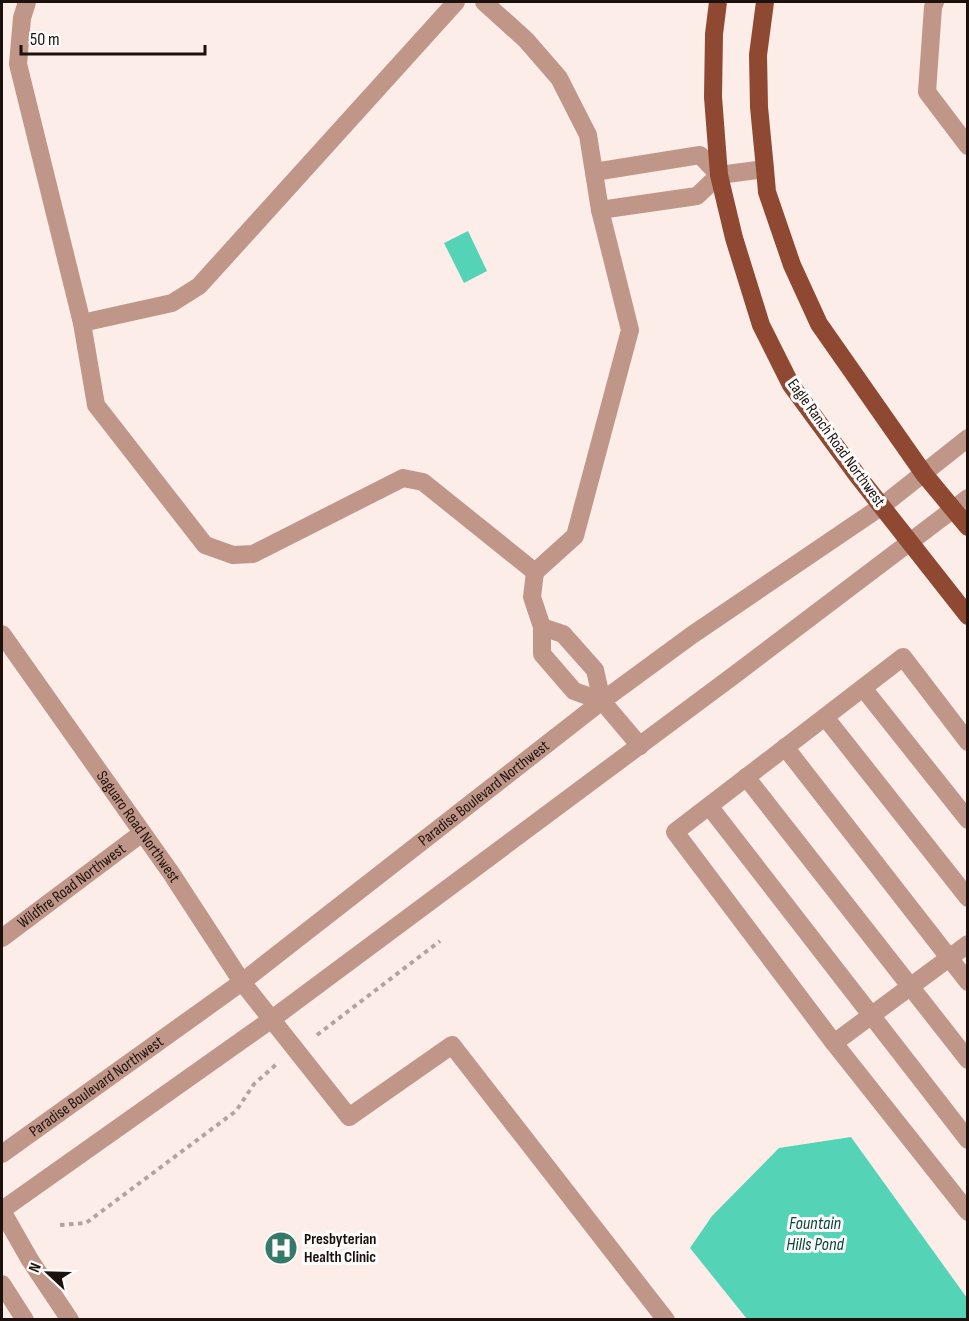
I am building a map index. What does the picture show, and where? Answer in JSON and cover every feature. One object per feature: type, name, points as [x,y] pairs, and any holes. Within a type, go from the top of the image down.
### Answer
[{"type":"main road","name":"Eagle Ranch Road Northwest","points":[[718,2],[714,34],[712,97],[719,175],[734,238],[761,325],[791,385],[909,543],[968,616]]},
{"type":"main road","points":[[765,2],[758,65],[759,107],[767,192],[792,265],[819,324],[924,474],[961,504],[968,526]]},
{"type":"street","points":[[27,2],[22,18],[18,64],[82,323],[96,405],[205,545],[233,555],[254,554],[404,478],[423,482],[535,572]]},
{"type":"street","points":[[82,323],[172,303],[199,286],[456,2]]},
{"type":"street","points":[[484,2],[526,40],[559,78],[588,135],[600,210],[630,330],[575,536],[535,572],[532,597],[542,627],[543,654],[574,691],[602,701]]},
{"type":"street","points":[[935,2],[927,92],[968,146]]},
{"type":"street","points":[[594,172],[700,154],[719,175]]},
{"type":"street","points":[[600,210],[697,196],[719,175],[765,169]]},
{"type":"street","name":"Paradise Boulevard Northwest","points":[[2,1154],[242,982],[602,701],[692,634],[882,506],[968,438]]},
{"type":"street","points":[[70,1320],[30,1260],[2,1210],[272,1019],[961,504]]},
{"type":"street","points":[[542,627],[563,634],[596,670],[602,701],[640,746]]},
{"type":"street","name":"Saguaro Road Northwest","points":[[2,634],[171,873],[242,982],[349,1117],[452,1045],[666,1320]]},
{"type":"street","points":[[968,742],[903,657],[675,832],[834,1043],[968,1212]]},
{"type":"street","points":[[863,688],[968,820]]},
{"type":"street","points":[[825,717],[968,898]]},
{"type":"street","points":[[785,747],[968,982]]},
{"type":"street","points":[[746,777],[968,1060]]},
{"type":"street","points":[[709,806],[968,1140]]},
{"type":"street","name":"Wildfire Road Northwest","points":[[2,938],[142,833]]},
{"type":"street","points":[[834,1043],[968,944]]},
{"type":"street","points":[[2,1284],[25,1320]]},
{"type":"path","points":[[317,1035],[440,941]]},
{"type":"path","points":[[60,1225],[86,1223],[236,1111],[254,1084],[284,1057]]},
{"type":"water","points":[[468,231],[487,271],[464,283],[444,243]]},
{"type":"water","name":"Fountain Hills Pond","points":[[851,1137],[967,1298],[967,1319],[747,1319],[690,1248],[712,1216],[779,1148]]},
{"type":"place","name":"Presbyterian Health Clinic","points":[[281,1248]]}]
